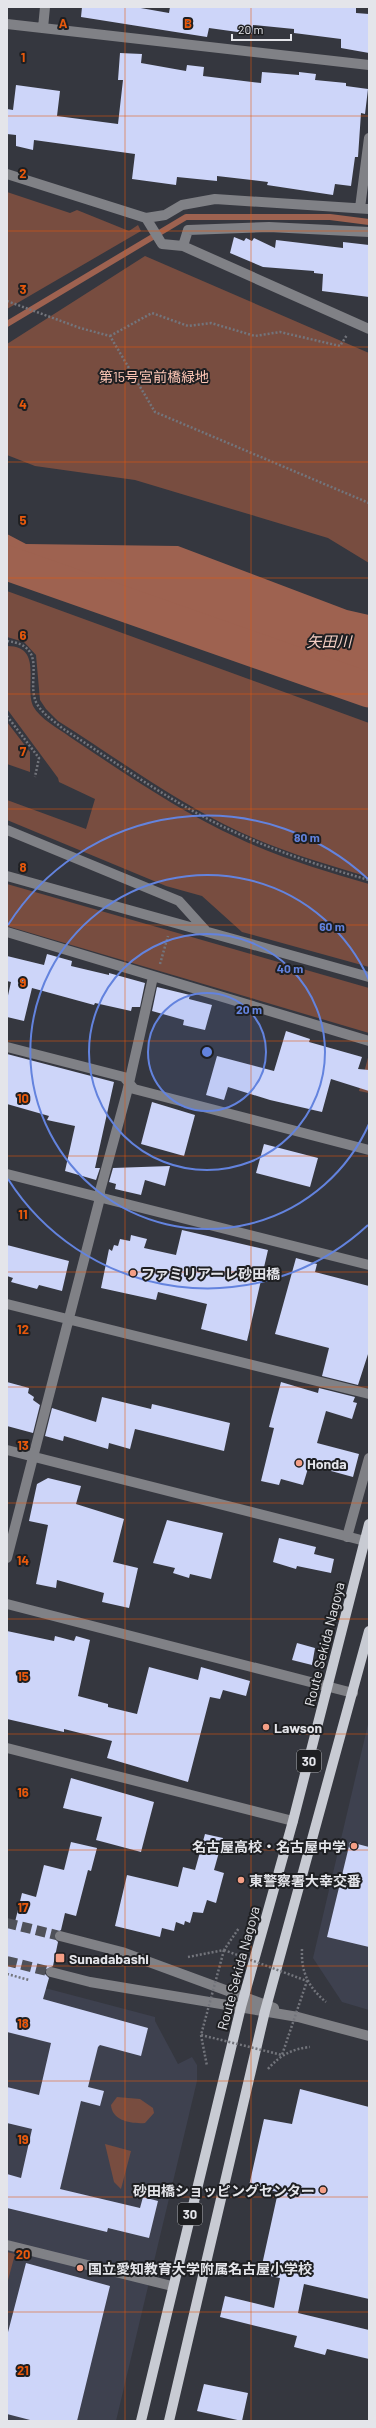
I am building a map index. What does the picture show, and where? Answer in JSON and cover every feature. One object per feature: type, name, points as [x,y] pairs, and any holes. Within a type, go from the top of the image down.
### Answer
[{"type":"main road","name":"Route Sekida Nagoya","points":[[141,2421],[172,2286],[243,1997],[293,1820],[367,1542],[369,1524]]},
{"type":"main road","name":"30","points":[[169,2421],[266,2008],[369,1631]]},
{"type":"street","points":[[43,28],[45,7]]},
{"type":"street","points":[[7,24],[369,65]]},
{"type":"street","points":[[7,174],[146,218],[165,215],[182,205],[215,199],[365,208],[369,138]]},
{"type":"street","points":[[146,218],[162,244],[184,246],[369,329]]},
{"type":"street","points":[[184,246],[188,230],[269,227],[369,232]]},
{"type":"street","points":[[7,830],[179,901],[207,932]]},
{"type":"street","points":[[7,876],[369,977]]},
{"type":"street","points":[[7,932],[154,978],[369,1041]]},
{"type":"street","points":[[7,1558],[70,1320],[100,1198],[100,1191],[129,1084],[154,978]]},
{"type":"street","points":[[7,1047],[124,1076],[134,1089],[369,1150]]},
{"type":"street","points":[[7,1174],[369,1264]]},
{"type":"street","points":[[7,1304],[369,1394]]},
{"type":"street","points":[[7,1450],[367,1542]]},
{"type":"street","points":[[348,1537],[369,1458]]},
{"type":"street","points":[[7,1604],[353,1693]]},
{"type":"street","points":[[7,1748],[293,1820]]},
{"type":"street","points":[[60,1936],[122,1952],[243,1997],[266,2008],[369,2036]]},
{"type":"street","points":[[51,1972],[90,1982],[241,2007],[266,2008]]},
{"type":"street","points":[[7,2245],[172,2286]]},
{"type":"path","points":[[7,300],[80,328],[110,336],[152,313],[188,326],[211,323],[255,336],[280,332],[340,346],[355,323]]},
{"type":"path","points":[[110,336],[155,412],[369,503]]},
{"type":"path","points":[[7,642],[19,644],[29,651],[34,660],[36,701],[44,714],[62,728],[183,805],[223,827],[283,853],[369,880]]},
{"type":"path","points":[[7,716],[39,758],[35,777]]},
{"type":"path","points":[[154,978],[172,923]]},
{"type":"path","points":[[207,2066],[201,2035],[224,1950],[239,1928]]},
{"type":"path","points":[[302,1949],[302,1966],[307,1981],[315,1992],[326,2002]]},
{"type":"path","points":[[188,1956],[224,1950],[307,1981]]},
{"type":"path","points":[[7,1974],[30,1980]]},
{"type":"path","points":[[282,2055],[307,1981]]},
{"type":"path","points":[[201,2035],[282,2055]]},
{"type":"path","points":[[266,2073],[282,2055],[296,2048],[310,2047]]},
{"type":"shaded area","name":"名古屋高校・名古屋中学","points":[[369,1720],[369,2010],[342,2002],[313,1958]]},
{"type":"shaded area","name":"国立愛知教育大学附属名古屋小学校","points":[[7,1978],[155,2017],[155,2021],[178,2064],[192,2057],[197,2065],[197,2081],[116,2421],[7,2421]]},
{"type":"green space","points":[[7,192],[70,213],[77,210],[129,231],[138,225],[141,231],[7,309]]},
{"type":"green space","name":"第15号宮前橋緑地","points":[[145,256],[369,353],[369,563],[328,538],[135,480],[35,466],[7,455],[7,344]]},
{"type":"green space","points":[[7,591],[369,723],[369,877],[287,851],[256,839],[216,820],[170,794],[58,721],[46,709],[40,700],[36,655],[24,642],[7,637]]},
{"type":"green space","points":[[7,646],[18,648],[25,653],[29,660],[31,698],[33,706],[40,715],[152,791],[194,816],[254,845],[286,858],[369,884],[369,967],[242,932],[202,896],[166,886],[7,820],[7,800],[86,829],[95,799],[59,782],[58,778],[7,709]]},
{"type":"green space","points":[[7,722],[30,752],[30,772],[7,764]]},
{"type":"green space","points":[[7,884],[369,988],[369,1033],[7,926]]},
{"type":"green space","points":[[369,1054],[369,1093],[359,1091]]},
{"type":"green space","points":[[117,2097],[140,2099],[153,2108],[154,2113],[145,2123],[134,2123],[119,2118],[115,2115],[111,2105]]},
{"type":"green space","points":[[105,2144],[131,2151],[121,2189],[114,2182]]},
{"type":"green space","points":[[7,2252],[15,2254],[7,2284]]},
{"type":"water","name":"矢田川","points":[[7,534],[26,544],[178,546],[347,610],[369,615],[369,699],[181,615],[54,588],[7,572]]},
{"type":"building","points":[[82,7],[135,7],[169,13],[170,7],[356,7],[356,13],[369,14],[369,53],[341,48],[341,39],[294,33],[294,29],[253,25],[252,34],[209,28],[207,37],[81,17]]},
{"type":"building","points":[[120,53],[142,54],[141,63],[186,71],[187,65],[204,67],[203,76],[261,83],[262,72],[299,75],[299,72],[316,74],[315,80],[346,83],[346,86],[368,89],[365,114],[361,113],[358,157],[355,157],[351,186],[335,184],[333,195],[267,185],[268,182],[217,176],[217,181],[177,177],[176,185],[132,179],[135,154],[34,140],[33,150],[16,146],[16,135],[7,134],[7,109],[13,110],[16,85],[60,91],[57,116],[118,124],[123,80],[118,80]]},
{"type":"building","points":[[234,237],[244,241],[246,238],[252,241],[254,238],[275,248],[276,240],[343,248],[343,242],[369,245],[369,297],[322,291],[323,274],[314,273],[314,271],[263,267],[230,253]]},
{"type":"building","points":[[47,954],[72,961],[71,966],[109,975],[109,973],[145,983],[140,1007],[132,1007],[131,1011],[95,1003],[94,1005],[32,988],[24,1021],[7,1017],[7,1000],[11,982],[7,981],[7,956],[44,965]]},
{"type":"building","points":[[157,987],[190,995],[189,999],[212,1005],[205,1030],[183,1025],[184,1020],[152,1011]]},
{"type":"building","points":[[286,1031],[310,1039],[309,1042],[362,1057],[358,1069],[369,1070],[369,1091],[331,1079],[322,1112],[270,1100],[228,1087],[224,1100],[206,1095],[217,1056],[274,1071]]},
{"type":"building","points":[[7,1054],[114,1082],[95,1168],[100,1168],[96,1180],[65,1171],[75,1126],[47,1120],[49,1116],[7,1104]]},
{"type":"building","points":[[152,1102],[195,1115],[184,1156],[141,1144]]},
{"type":"building","points":[[264,1144],[318,1158],[310,1187],[256,1173]]},
{"type":"building","points":[[170,1166],[165,1186],[145,1180],[141,1195],[115,1189],[116,1184],[109,1182],[113,1168]]},
{"type":"building","points":[[182,1230],[268,1250],[247,1341],[201,1329],[207,1304],[158,1292],[156,1300],[101,1288],[109,1249],[112,1251],[114,1245],[118,1246],[120,1239],[130,1241],[131,1235],[147,1239],[144,1248],[176,1255]]},
{"type":"building","points":[[7,1245],[69,1261],[62,1291],[39,1285],[37,1289],[11,1282],[13,1278],[7,1276]]},
{"type":"building","points":[[296,1258],[317,1264],[315,1272],[369,1286],[369,1351],[358,1385],[322,1376],[329,1348],[275,1334]]},
{"type":"building","points":[[7,1382],[29,1388],[28,1393],[34,1397],[33,1400],[40,1405],[33,1433],[7,1426]]},
{"type":"building","points":[[281,1382],[318,1393],[319,1388],[355,1397],[353,1402],[357,1403],[352,1419],[326,1411],[317,1443],[359,1454],[353,1477],[309,1465],[303,1485],[281,1479],[279,1485],[261,1481],[274,1428],[269,1427]]},
{"type":"building","points":[[102,1397],[151,1409],[152,1404],[230,1423],[224,1451],[135,1429],[130,1449],[109,1443],[108,1449],[64,1436],[63,1441],[45,1436],[52,1408],[96,1422]]},
{"type":"building","points":[[48,1478],[81,1486],[76,1504],[124,1519],[113,1562],[138,1568],[129,1608],[102,1602],[104,1593],[57,1580],[56,1588],[36,1584],[48,1525],[29,1521],[37,1484]]},
{"type":"building","points":[[167,1520],[223,1533],[211,1579],[190,1574],[189,1578],[173,1573],[175,1568],[153,1563]]},
{"type":"building","points":[[279,1538],[316,1547],[314,1554],[334,1559],[331,1573],[297,1566],[296,1569],[273,1562]]},
{"type":"building","points":[[7,1631],[54,1641],[55,1636],[74,1641],[76,1636],[90,1640],[78,1696],[108,1704],[108,1707],[137,1714],[149,1667],[198,1680],[201,1667],[250,1681],[246,1696],[223,1690],[220,1699],[210,1697],[188,1782],[107,1758],[112,1741],[64,1729],[64,1732],[7,1719]]},
{"type":"building","points":[[297,1643],[315,1648],[312,1665],[292,1660]]},
{"type":"building","points":[[71,1778],[154,1802],[141,1852],[96,1840],[102,1817],[63,1808]]},
{"type":"building","points":[[205,1834],[223,1838],[214,1870],[224,1873],[216,1903],[207,1900],[203,1913],[193,1912],[190,1923],[185,1921],[184,1925],[176,1922],[174,1931],[162,1928],[160,1937],[115,1926],[127,1875],[178,1887],[183,1867],[195,1870]]},
{"type":"building","points":[[71,1842],[97,1848],[91,1871],[88,1870],[76,1916],[65,1913],[61,1930],[54,1934],[54,1938],[58,1942],[53,1966],[45,1970],[45,1974],[49,1978],[43,1999],[148,2028],[141,2056],[100,2045],[98,2047],[88,2087],[104,2091],[100,2106],[81,2101],[60,2189],[140,2208],[143,2197],[158,2201],[149,2238],[108,2228],[107,2232],[7,2208],[7,2174],[21,2178],[32,2129],[7,2123],[7,2087],[39,2095],[51,2043],[7,2032],[7,1920],[15,1922],[22,1893],[36,1897],[44,1865],[64,1870]]},
{"type":"building","points":[[350,1842],[369,1847],[369,1947],[327,1937]]},
{"type":"building","name":"砂田橋ショッピングセンター","points":[[300,2089],[369,2107],[369,2299],[304,2284],[298,2313],[369,2330],[369,2359],[327,2349],[325,2355],[294,2347],[297,2336],[220,2317],[225,2296],[274,2308],[280,2278],[260,2274],[278,2192],[249,2186],[264,2119],[292,2124]]},
{"type":"building","points":[[26,2263],[110,2286],[77,2421],[34,2421],[7,2414],[7,2336]]},
{"type":"building","points":[[204,2384],[248,2393],[242,2421],[197,2411]]},
{"type":"waterway","points":[[7,324],[186,217],[330,217],[369,222]]},
{"type":"waterway","name":"矢田川","points":[[7,563],[369,690]]},
{"type":"tunnel","points":[[7,1923],[60,1936]]},
{"type":"tunnel","points":[[7,1961],[51,1972]]},
{"type":"place","name":"ファミリアーレ砂田橋","points":[[133,1273]]},
{"type":"place","name":"Honda","points":[[299,1463]]},
{"type":"place","name":"Lawson","points":[[266,1727]]},
{"type":"place","name":"名古屋高校・名古屋中学","points":[[354,1846]]},
{"type":"place","name":"東警察署大幸交番","points":[[241,1880]]},
{"type":"place","name":"Sunadabashi","points":[[60,1958]]},
{"type":"place","name":"砂田橋ショッピングセンター","points":[[323,2190]]},
{"type":"place","name":"国立愛知教育大学附属名古屋小学校","points":[[80,2268]]}]
